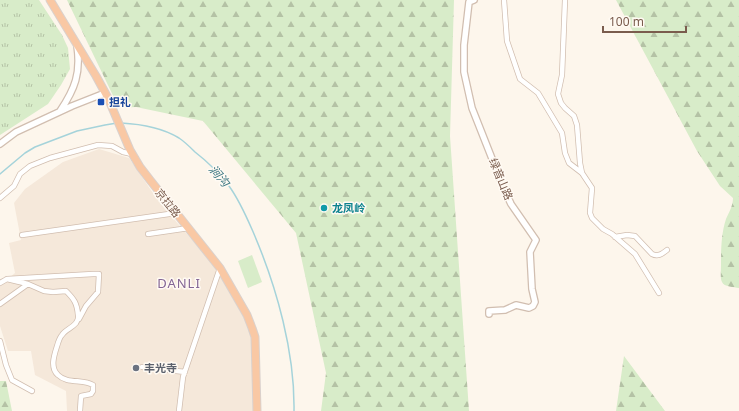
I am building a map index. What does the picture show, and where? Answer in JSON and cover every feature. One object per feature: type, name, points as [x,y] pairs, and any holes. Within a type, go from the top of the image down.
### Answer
[{"type":"highway","name":"京拉路","points":[[50,0],[107,95],[133,155],[150,180],[220,268],[247,315],[255,337],[257,411]]},
{"type":"street","name":"绿音山路","points":[[474,0],[469,2],[464,45],[464,72],[472,108],[511,204],[536,240],[530,252],[532,289],[536,302],[533,306],[528,308],[516,305],[505,310],[489,311],[489,314]]},
{"type":"street","points":[[504,0],[507,41],[520,79],[538,93],[562,133],[565,153],[569,163],[582,172]]},
{"type":"street","points":[[565,0],[562,75],[558,94],[561,103],[574,116],[577,125],[582,172],[592,188],[590,213],[592,218],[603,229],[615,236],[635,254],[659,293]]},
{"type":"street","points":[[59,112],[71,94],[76,80],[79,62],[77,44]]},
{"type":"street","points":[[0,144],[16,132],[59,112],[107,95]]},
{"type":"street","points":[[0,198],[14,186],[20,174],[30,166],[50,158],[98,145],[112,146],[133,155]]},
{"type":"street","points":[[22,235],[176,213]]},
{"type":"street","points":[[148,234],[188,228]]},
{"type":"street","points":[[615,236],[635,236],[655,256],[659,256],[667,250]]},
{"type":"street","points":[[179,411],[183,377],[220,268]]},
{"type":"street","points":[[0,283],[7,279],[99,274],[98,292],[86,306],[75,324],[66,330],[61,336],[53,358],[57,375],[66,380],[89,383],[93,385],[93,391],[91,394],[82,396],[80,411]]},
{"type":"street","points":[[7,279],[53,292],[66,291],[74,298],[78,307],[79,319]]},
{"type":"street","points":[[0,304],[28,284]]},
{"type":"street","points":[[0,341],[6,365],[12,380],[32,391]]},
{"type":"street","points":[[142,367],[185,372]]},
{"type":"shaded area","points":[[99,149],[129,158],[159,202],[213,264],[252,332],[253,411],[67,411],[66,391],[35,375],[31,351],[8,351],[0,326],[0,286],[15,273],[9,243],[21,240],[14,203],[25,189],[63,162]]},
{"type":"green space","points":[[0,0],[39,0],[62,35],[68,48],[70,69],[48,104],[0,135]]},
{"type":"green space","points":[[67,0],[454,0],[450,136],[469,411],[321,411],[326,373],[296,233],[203,121],[136,107],[119,108]]},
{"type":"green space","points":[[616,0],[739,0],[739,288],[723,284],[721,276],[721,248],[723,231],[726,219],[732,206],[733,198],[720,186],[697,151]]},
{"type":"green space","points":[[252,255],[262,282],[248,288],[238,261]]},
{"type":"green space","points":[[624,356],[665,411],[616,411]]},
{"type":"green space","points":[[0,381],[6,381],[12,411],[0,411]]},
{"type":"waterway","name":"涧沟","points":[[0,174],[25,153],[35,147],[77,131],[117,123]]},
{"type":"waterway","name":"涧沟","points":[[121,123],[151,127],[165,131],[179,138],[217,172],[237,198],[249,222],[277,298],[288,344],[294,389],[294,411]]},
{"type":"place","name":"担礼","points":[[101,102]]},
{"type":"place","name":"龙凤岭","points":[[324,208]]},
{"type":"place","name":"丰光寺","points":[[136,368]]},
{"type":"district","name":"DANLI","points":[[179,283]]}]
